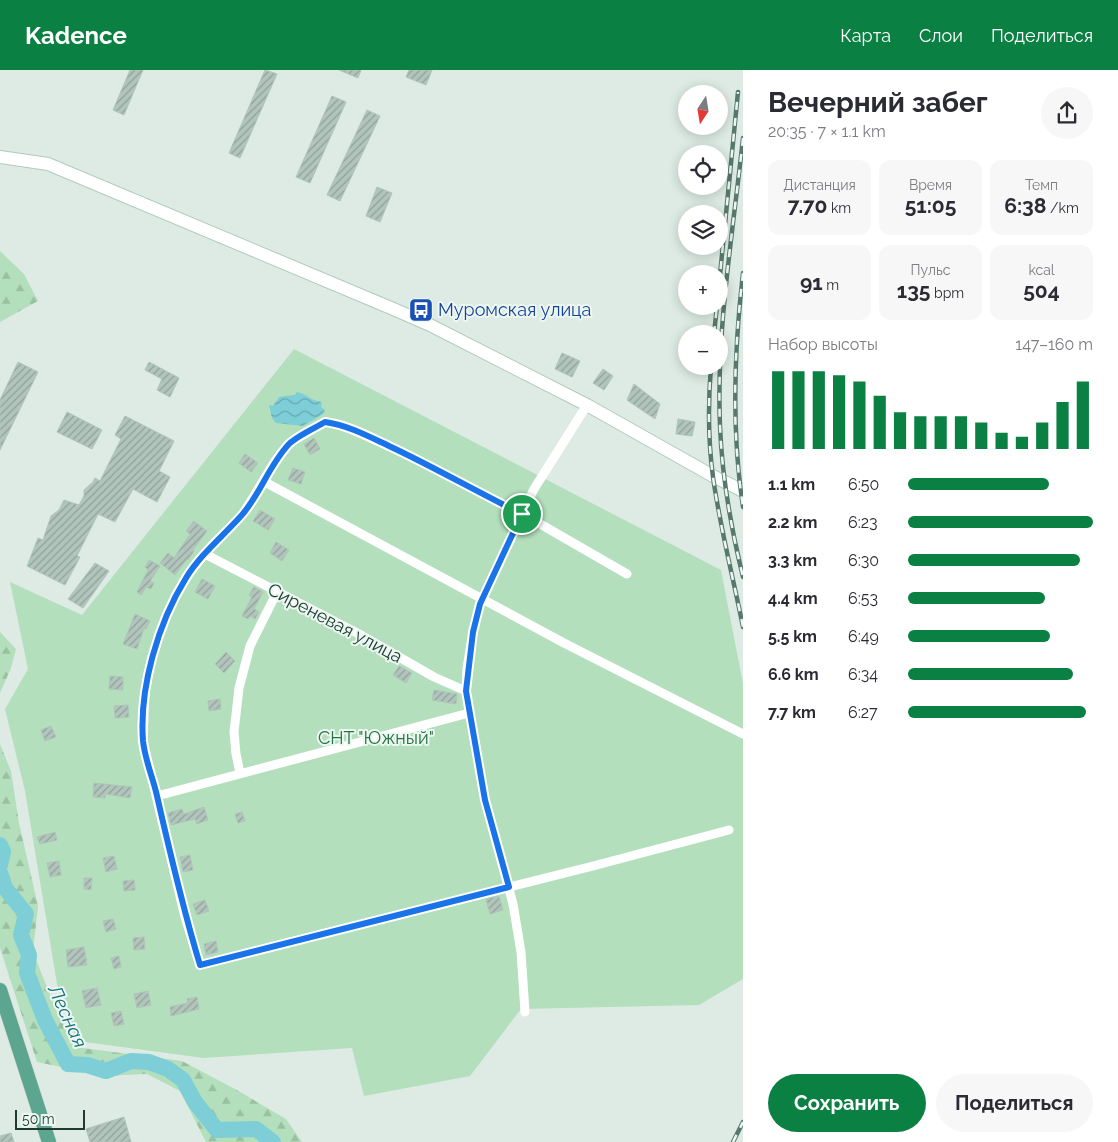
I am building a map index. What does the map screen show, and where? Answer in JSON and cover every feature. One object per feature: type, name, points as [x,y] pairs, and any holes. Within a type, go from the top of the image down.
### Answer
[{"type":"main road","points":[[0,157],[48,164],[430,325],[587,405],[743,491]]},
{"type":"main road","points":[[0,990],[49,1142]]},
{"type":"street","points":[[525,1012],[521,952],[513,904],[485,800],[466,691],[473,632],[482,599],[534,489],[587,405]]},
{"type":"street","points":[[627,574],[522,514],[412,457],[334,423],[325,422],[291,442],[275,461],[243,514],[205,554],[186,578],[168,612],[158,639],[145,693],[143,741],[183,909],[200,965],[729,830]]},
{"type":"street","points":[[263,481],[482,599],[743,734]]},
{"type":"street","name":"Сиреневая улица","points":[[205,554],[359,634],[434,677],[466,691]]},
{"type":"street","points":[[240,773],[234,732],[239,688],[250,646],[277,592]]},
{"type":"street","points":[[157,796],[469,713]]},
{"type":"green space","points":[[0,251],[24,274],[38,301],[0,322]]},
{"type":"green space","name":"СНТ \"Южный\"","points":[[294,349],[721,570],[743,684],[743,979],[699,1005],[521,1009],[470,1076],[364,1096],[352,1048],[204,1058],[77,1041],[57,984],[25,791],[5,709],[28,669],[10,582],[82,615]]},
{"type":"green space","points":[[0,632],[16,649],[11,668],[0,693]]},
{"type":"green space","points":[[0,744],[11,771],[19,823],[38,906],[33,952],[56,1010],[75,1047],[182,1061],[286,1119],[302,1142],[206,1142],[180,1091],[147,1074],[105,1076],[37,1062],[0,948]]},
{"type":"water","points":[[297,392],[322,402],[321,407],[325,410],[323,414],[303,426],[276,423],[272,418],[269,405],[273,406],[279,397],[295,395]]},
{"type":"building","points":[[130,70],[143,70],[124,115],[113,110]]},
{"type":"building","points":[[265,70],[277,74],[240,158],[229,153]]},
{"type":"building","points":[[339,70],[361,70],[358,78]]},
{"type":"building","points":[[409,70],[432,70],[426,85],[406,77]]},
{"type":"building","points":[[332,96],[346,102],[310,183],[296,177]]},
{"type":"building","points":[[367,110],[380,116],[340,201],[327,195]]},
{"type":"building","points":[[377,187],[392,193],[380,222],[366,216]]},
{"type":"building","points":[[562,353],[580,361],[572,377],[555,369]]},
{"type":"building","points":[[18,362],[38,372],[0,450],[0,400]]},
{"type":"building","points":[[149,362],[179,378],[170,397],[157,390],[162,379],[145,370]]},
{"type":"building","points":[[603,369],[613,376],[604,390],[593,383]]},
{"type":"building","points":[[634,384],[660,404],[655,419],[627,400]]},
{"type":"building","points":[[67,412],[102,430],[92,449],[57,432]]},
{"type":"building","points":[[125,416],[174,441],[159,471],[170,477],[157,502],[133,489],[115,522],[98,514],[77,556],[80,557],[65,585],[27,566],[38,538],[43,540],[51,516],[59,510],[64,500],[79,505],[84,496],[84,490],[95,478],[100,481],[121,439],[115,435]]},
{"type":"building","points":[[678,419],[695,422],[692,436],[676,434]]},
{"type":"building","points":[[314,438],[320,449],[310,455],[304,444]]},
{"type":"building","points":[[245,454],[258,463],[251,472],[239,463]]},
{"type":"building","points":[[293,468],[305,472],[301,484],[288,480]]},
{"type":"building","points":[[260,510],[275,519],[268,530],[253,521]]},
{"type":"building","points":[[194,521],[207,531],[188,560],[175,575],[160,563],[168,553],[174,558],[190,534],[186,531]]},
{"type":"building","points":[[276,542],[289,550],[282,561],[270,553]]},
{"type":"building","points":[[149,560],[160,566],[150,581],[154,583],[151,589],[146,587],[141,595],[137,592],[148,570],[145,567]]},
{"type":"building","points":[[95,563],[109,571],[83,608],[68,599]]},
{"type":"building","points":[[202,579],[215,586],[208,599],[195,592]]},
{"type":"building","points":[[254,587],[263,592],[254,609],[259,612],[255,619],[250,616],[248,619],[242,616],[252,597],[249,595]]},
{"type":"building","points":[[135,614],[150,621],[146,629],[144,628],[137,649],[123,644]]},
{"type":"building","points":[[226,652],[235,661],[224,673],[215,664]]},
{"type":"building","points":[[399,666],[412,673],[406,683],[393,675]]},
{"type":"building","points":[[110,676],[123,677],[123,690],[109,689]]},
{"type":"building","points":[[434,690],[457,694],[456,704],[432,700]]},
{"type":"building","points":[[220,699],[221,709],[209,711],[208,701]]},
{"type":"building","points":[[128,705],[129,717],[115,718],[114,706]]},
{"type":"building","points":[[51,726],[56,737],[45,741],[41,730]]},
{"type":"building","points":[[94,783],[132,787],[130,798],[106,794],[105,798],[93,797]]},
{"type":"building","points":[[204,807],[208,820],[197,824],[195,819],[171,825],[168,813],[182,809],[184,814]]},
{"type":"building","points":[[242,812],[245,821],[238,823],[235,814]]},
{"type":"building","points":[[55,832],[57,840],[40,844],[37,837]]},
{"type":"building","points":[[190,855],[193,870],[183,872],[180,857]]},
{"type":"building","points":[[114,856],[117,869],[106,872],[103,858]]},
{"type":"building","points":[[59,861],[61,875],[50,877],[47,863]]},
{"type":"building","points":[[84,878],[92,878],[91,890],[84,889]]},
{"type":"building","points":[[134,880],[135,890],[124,891],[123,881]]},
{"type":"building","points":[[499,896],[503,910],[490,914],[486,899]]},
{"type":"building","points":[[205,900],[209,911],[197,915],[193,904]]},
{"type":"building","points":[[113,919],[116,929],[106,932],[103,921]]},
{"type":"building","points":[[144,937],[145,949],[134,950],[133,938]]},
{"type":"building","points":[[216,941],[218,952],[206,955],[204,944]]},
{"type":"building","points":[[84,947],[87,965],[68,967],[66,950]]},
{"type":"building","points":[[119,956],[121,967],[114,969],[111,958]]},
{"type":"building","points":[[97,988],[101,1005],[86,1008],[82,991]]},
{"type":"building","points":[[148,991],[151,1005],[137,1008],[134,994]]},
{"type":"building","points":[[197,997],[199,1009],[171,1016],[170,1007],[188,1003],[187,999]]},
{"type":"building","points":[[121,1011],[124,1024],[114,1026],[111,1013]]},
{"type":"building","points":[[124,1117],[131,1142],[90,1142],[86,1129]]},
{"type":"building","points":[[11,1133],[14,1142],[0,1142],[0,1136]]},
{"type":"waterway","name":"Лесная","points":[[0,845],[3,851],[0,865]]},
{"type":"waterway","name":"Лесная","points":[[0,873],[5,888],[26,914],[21,935],[29,955],[27,973],[45,1020],[68,1064],[87,1065],[106,1071],[131,1061],[149,1062],[168,1069],[183,1080],[195,1102],[217,1130],[256,1129],[273,1142]]},
{"type":"railway","points":[[721,265],[738,92]]},
{"type":"railway","points":[[743,138],[726,282],[719,390],[721,445],[725,483],[743,577]]},
{"type":"railway","points":[[743,273],[735,390],[739,478],[743,507]]},
{"type":"railway","points":[[715,325],[716,315]]},
{"type":"railway","points":[[710,375],[709,422],[713,477],[743,627]]},
{"type":"railway","points":[[733,1142],[743,1122]]},
{"type":"place","name":"Муромская улица","points":[[421,310]]},
{"type":"route","points":[[325,422],[342,425],[412,457],[522,514],[480,604],[467,668],[466,691],[485,800],[509,887],[200,965],[186,917],[143,741],[145,693],[150,666],[168,612],[186,578],[205,554],[243,514],[275,461],[291,442],[325,422]]}]
